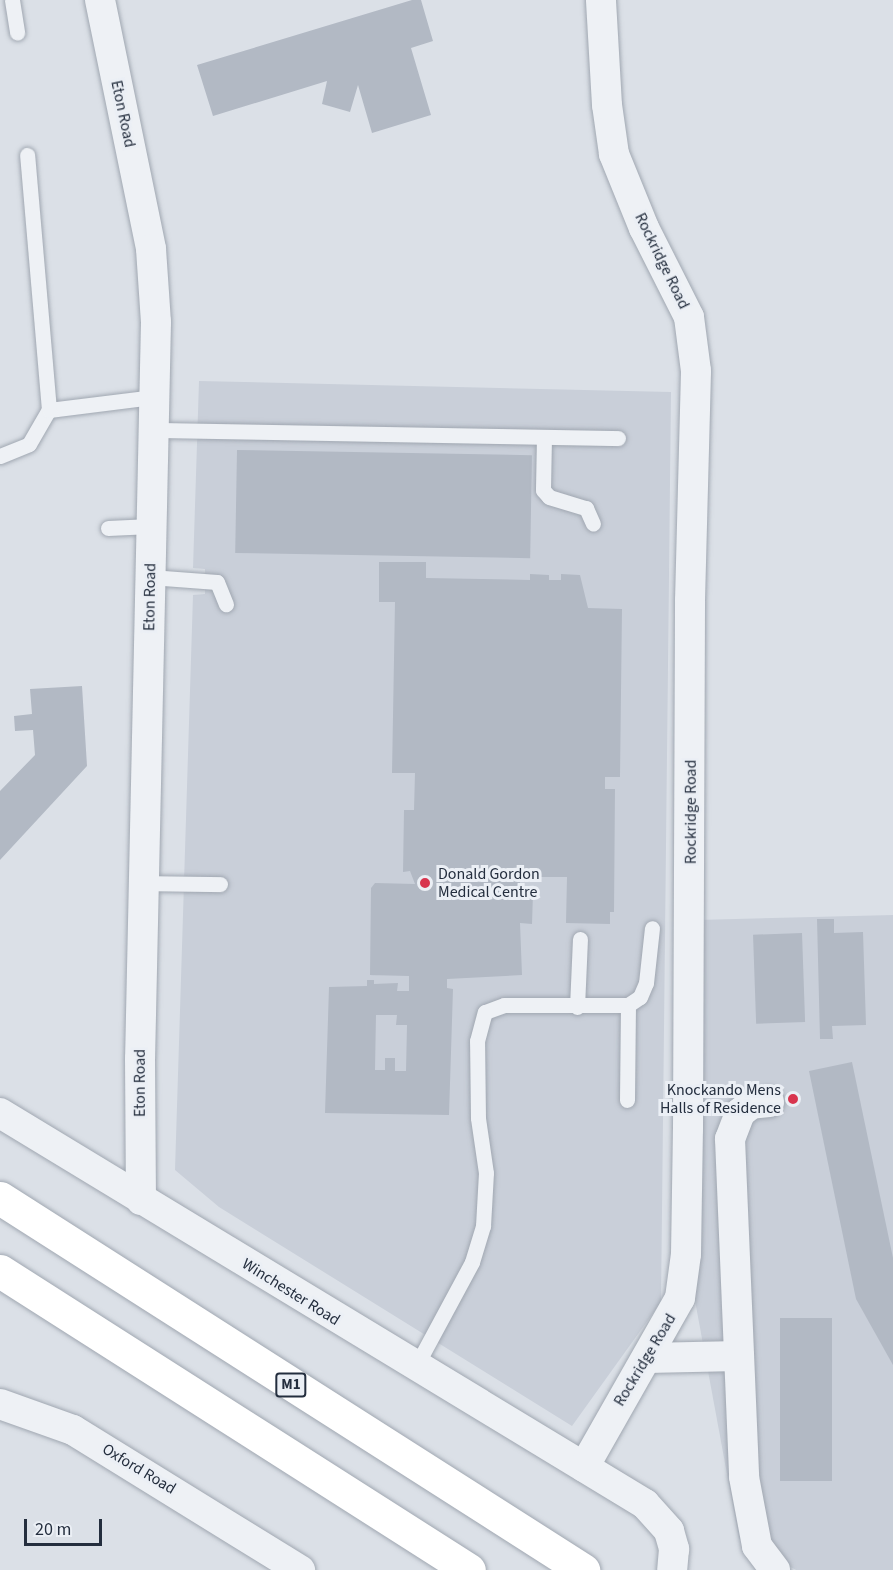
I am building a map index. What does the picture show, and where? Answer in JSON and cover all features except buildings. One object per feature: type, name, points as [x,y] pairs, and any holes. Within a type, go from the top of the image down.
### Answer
[{"type":"highway","name":"M1","points":[[0,1198],[583,1570]]},
{"type":"highway","points":[[0,1271],[469,1570]]},
{"type":"street","name":"Eton Road","points":[[99,0],[151,249],[156,322],[144,883],[141,1200]]},
{"type":"street","name":"Rockridge Road","points":[[584,1467],[677,1305],[686,1262],[690,601],[696,371],[689,317],[644,228],[614,154],[609,129],[601,0]]},
{"type":"street","points":[[769,1101],[751,1104],[740,1113],[730,1139],[739,1356],[750,1521],[757,1546],[775,1570]]},
{"type":"street","name":"Winchester Road","points":[[0,1113],[415,1368],[584,1467]]},
{"type":"street","points":[[647,1358],[739,1356]]},
{"type":"street","name":"Oxford Road","points":[[0,1404],[73,1430],[300,1570]]},
{"type":"street","points":[[584,1467],[658,1515],[669,1531],[673,1559]]},
{"type":"lane","points":[[12,0],[17,33]]},
{"type":"lane","points":[[0,456],[29,444],[50,410],[27,155]]},
{"type":"lane","points":[[50,410],[154,397]]},
{"type":"lane","points":[[153,430],[618,438]]},
{"type":"lane","points":[[544,437],[543,490],[549,497],[586,508],[594,524]]},
{"type":"lane","points":[[108,528],[151,526]]},
{"type":"lane","points":[[150,577],[217,582],[226,604]]},
{"type":"lane","points":[[144,883],[220,884]]},
{"type":"lane","points":[[415,1368],[472,1262],[483,1226],[486,1173],[478,1118],[480,1021],[485,1012],[504,1005],[577,1007],[628,1005],[640,997],[646,983],[652,928]]},
{"type":"lane","points":[[577,1007],[580,939]]},
{"type":"lane","points":[[627,1100],[628,1005]]},
{"type":"shaded area","name":"Donald Gordon Medical Centre","points":[[199,381],[671,392],[661,1302],[572,1426],[219,1207],[175,1170],[193,595],[205,594],[205,569],[193,568]]},
{"type":"shaded area","name":"Knockando Mens Halls of Residence","points":[[893,915],[893,1570],[796,1570],[739,1539],[691,1279],[697,920]]},
{"type":"place","name":"Donald Gordon Medical Centre","points":[[425,883]]},
{"type":"place","name":"Knockando Mens Halls of Residence","points":[[793,1099]]}]
